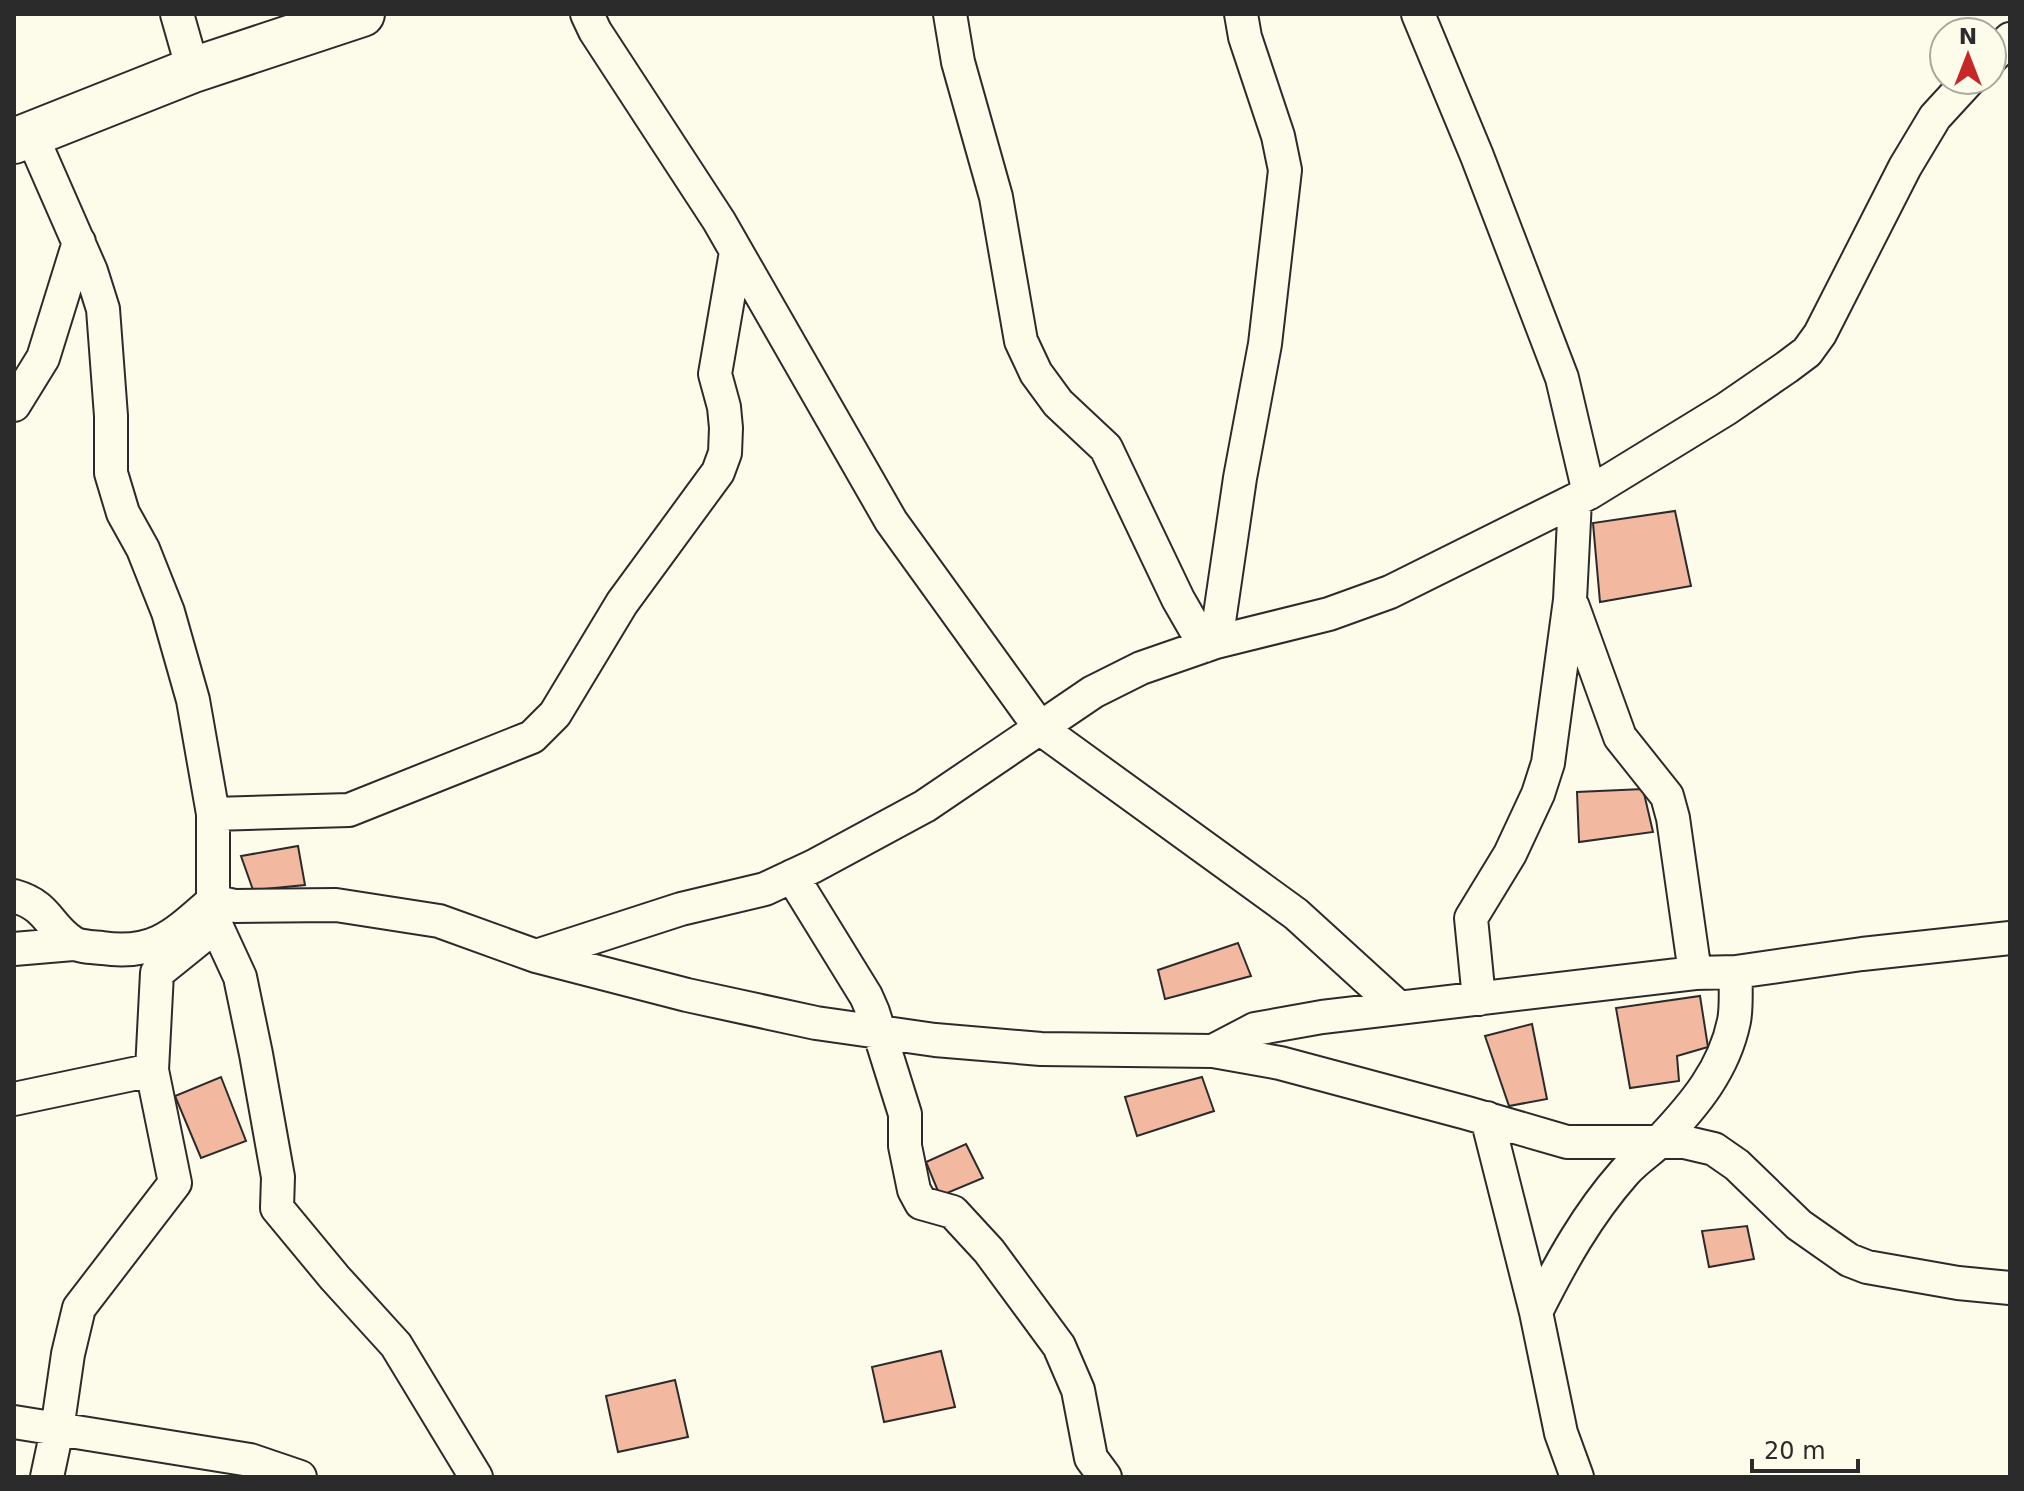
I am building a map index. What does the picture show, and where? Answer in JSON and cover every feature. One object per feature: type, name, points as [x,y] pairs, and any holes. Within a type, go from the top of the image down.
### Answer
[{"type":"street","points":[[177,14],[193,70]]},
{"type":"street","points":[[362,14],[193,70],[23,138],[79,242],[103,309],[111,416],[111,473],[123,513],[143,549],[168,612],[193,700],[213,814],[214,913],[240,977],[278,1177],[277,1208],[396,1345],[476,1477]]},
{"type":"street","points":[[587,14],[605,47],[719,221],[891,521],[1041,729],[1296,914],[1398,1007]]},
{"type":"street","points":[[950,14],[958,62],[996,197],[1021,341],[1036,373],[1058,403],[1106,448],[1178,599],[1211,644]]},
{"type":"street","points":[[1211,644],[1265,344],[1285,170],[1278,136],[1245,37],[1241,14]]},
{"type":"street","points":[[1418,14],[1477,156],[1562,378],[1582,496],[1548,763],[1538,794],[1510,854],[1471,918],[1479,999]]},
{"type":"street","points":[[536,956],[681,909],[765,889],[925,806],[1093,692],[1141,668],[1211,644],[1329,614],[1390,592],[1582,496],[1726,409],[1807,352],[1820,334],[1905,167],[1935,117],[1954,96]]},
{"type":"street","points":[[14,405],[43,358],[79,242]]},
{"type":"street","points":[[213,814],[349,810],[532,737],[555,714],[622,603],[718,472],[725,453],[726,428],[715,374],[736,252]]},
{"type":"street","points":[[1570,600],[1620,737],[1667,796],[1673,818],[1695,973]]},
{"type":"street","points":[[792,876],[866,996],[905,1114],[905,1146],[914,1190],[921,1203],[953,1212],[971,1231],[1059,1346],[1078,1390],[1091,1458],[1105,1477]]},
{"type":"street","points":[[14,896],[39,906],[73,944]]},
{"type":"street","points":[[14,949],[73,944],[126,952],[149,948],[183,927],[235,906],[336,905],[439,921],[536,956],[816,1023],[1041,1049],[1213,1051],[1280,1063],[1567,1142],[1684,1142],[1714,1149],[1737,1165],[1799,1225],[1849,1260],[1867,1267],[1958,1283],[2010,1288]]},
{"type":"street","points":[[47,1477],[79,1308],[175,1183],[152,1070],[157,973],[214,913]]},
{"type":"street","points":[[1213,1051],[1255,1029],[1322,1017],[1695,973],[1736,972],[2010,938]]},
{"type":"street","points":[[1536,1312],[1562,1259],[1587,1219],[1626,1170],[1692,1106],[1720,1066],[1734,1020],[1736,972]]},
{"type":"street","points":[[14,1099],[152,1070]]},
{"type":"street","points":[[1487,1118],[1536,1312],[1561,1433],[1577,1477]]},
{"type":"street","points":[[14,1422],[250,1460],[300,1477]]},
{"type":"building","points":[[1675,511],[1691,586],[1600,602],[1593,523]]},
{"type":"building","points":[[1643,789],[1653,832],[1579,842],[1577,792]]},
{"type":"building","points":[[298,846],[305,885],[253,890],[241,856]]},
{"type":"building","points":[[1238,943],[1251,976],[1165,999],[1158,970]]},
{"type":"building","points":[[1700,996],[1708,1047],[1677,1056],[1679,1081],[1630,1088],[1616,1008]]},
{"type":"building","points":[[1532,1024],[1547,1099],[1509,1106],[1485,1036]]},
{"type":"building","points":[[221,1077],[246,1141],[201,1158],[175,1096]]},
{"type":"building","points":[[1202,1077],[1214,1111],[1137,1136],[1125,1097]]},
{"type":"building","points":[[966,1144],[983,1178],[940,1196],[926,1162]]},
{"type":"building","points":[[1747,1226],[1754,1259],[1709,1267],[1702,1231]]},
{"type":"building","points":[[941,1351],[955,1407],[884,1422],[872,1367]]},
{"type":"building","points":[[675,1380],[688,1437],[618,1452],[606,1396]]}]
